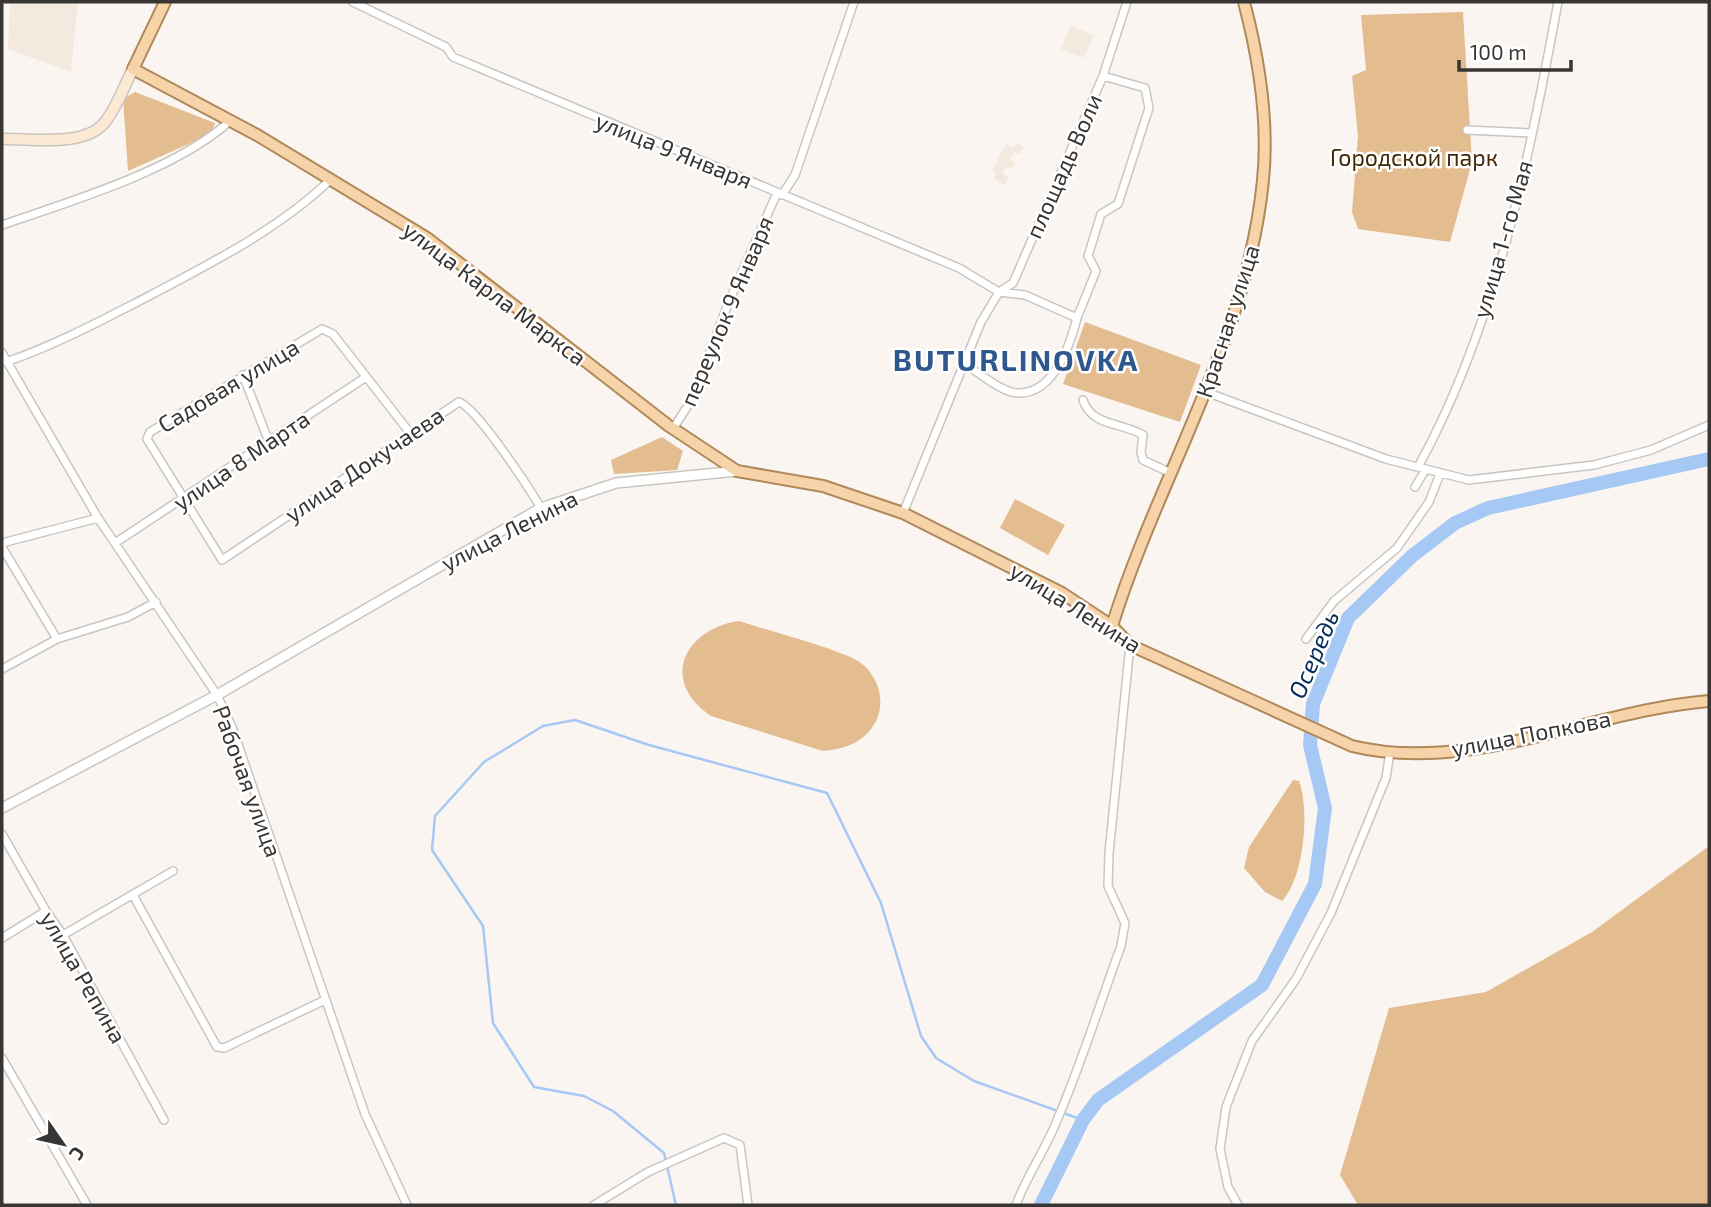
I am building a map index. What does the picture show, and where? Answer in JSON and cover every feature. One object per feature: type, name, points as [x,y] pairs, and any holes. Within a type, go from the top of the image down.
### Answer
[{"type":"main road","points":[[2,139],[72,138],[92,133],[106,121],[165,2]]},
{"type":"main road","name":"Красная улица","points":[[1112,626],[1171,473],[1206,392],[1245,272],[1263,181],[1265,128],[1259,77],[1244,2]]},
{"type":"main road","name":"улица Карла Маркса","points":[[133,69],[231,120],[454,257],[673,429],[737,471]]},
{"type":"main road","name":"улица Ленина","points":[[737,471],[823,486],[903,513],[1062,593],[1112,626],[1130,645],[1352,746]]},
{"type":"main road","name":"улица Попкова","points":[[1352,746],[1390,752],[1450,750],[1512,742],[1656,708],[1709,701]]},
{"type":"street","name":"улица 9 Января","points":[[353,2],[446,47],[453,57],[959,268],[999,292]]},
{"type":"street","name":"переулок 9 Января","points":[[673,429],[692,399],[728,304],[780,194],[795,175],[854,2]]},
{"type":"street","points":[[1103,76],[1127,2]]},
{"type":"street","name":"улица 1-го Мая","points":[[1416,487],[1477,329],[1502,249],[1531,133],[1558,2]]},
{"type":"street","name":"площадь Воли","points":[[903,513],[981,323],[999,292],[1013,283],[1103,76],[1145,88],[1149,108],[1118,204],[1101,214],[1088,256],[1096,271],[1062,364],[1035,388],[1020,393],[1008,390],[966,365]]},
{"type":"street","points":[[2,225],[122,182],[200,144],[231,120]]},
{"type":"street","points":[[1466,130],[1531,133]]},
{"type":"street","points":[[3,356],[42,348],[199,269],[290,213],[330,180]]},
{"type":"street","points":[[999,292],[1026,295],[1077,318]]},
{"type":"street","name":"Садовая улица","points":[[228,558],[222,560],[217,556],[149,445],[148,435],[322,328],[333,334],[410,433]]},
{"type":"street","name":"Рабочая улица","points":[[3,356],[99,518],[217,695],[232,727],[365,1114],[407,1205]]},
{"type":"street","points":[[243,375],[268,442]]},
{"type":"street","name":"улица 8 Марта","points":[[115,543],[366,377]]},
{"type":"street","points":[[1206,392],[1386,459],[1469,480],[1594,465],[1651,450],[1709,425]]},
{"type":"street","points":[[1083,400],[1088,413],[1096,418],[1143,435],[1140,452],[1143,460],[1171,473]]},
{"type":"street","name":"улица Докучаева","points":[[228,558],[453,403],[463,403],[528,485],[541,509]]},
{"type":"street","name":"улица Ленина","points":[[2,808],[217,695],[541,509],[615,483],[737,471]]},
{"type":"street","points":[[1306,639],[1334,601],[1397,548],[1430,502],[1440,474]]},
{"type":"street","points":[[57,639],[2,545],[99,518]]},
{"type":"street","points":[[2,669],[57,639],[128,617],[156,602]]},
{"type":"street","points":[[1016,1205],[1025,1181],[1042,1156],[1064,1104],[1121,946],[1125,923],[1108,886],[1130,645]]},
{"type":"street","points":[[1238,1205],[1228,1187],[1220,1149],[1226,1107],[1252,1041],[1296,979],[1331,913],[1386,778],[1390,752]]},
{"type":"street","name":"улица Репина","points":[[2,834],[46,911],[63,935],[164,1120]]},
{"type":"street","points":[[63,935],[173,871]]},
{"type":"street","points":[[133,895],[217,1047],[224,1048],[325,1000]]},
{"type":"street","points":[[2,938],[46,911]]},
{"type":"street","points":[[2,1058],[87,1205]]},
{"type":"street","points":[[594,1205],[648,1172],[724,1138],[740,1145],[748,1205]]},
{"type":"shaded area","points":[[10,2],[78,2],[71,72],[8,49]]},
{"type":"shaded area","points":[[1070,26],[1094,35],[1084,58],[1061,49]]},
{"type":"shaded area","points":[[1017,143],[1024,147],[1020,154],[1014,152],[1010,159],[1015,163],[1012,169],[1007,166],[1002,174],[1009,177],[1005,185],[994,179],[996,174],[992,171],[1006,144],[1014,148]]},
{"type":"green space","name":"Городской парк","points":[[1463,12],[1472,162],[1450,242],[1358,229],[1352,212],[1358,136],[1352,76],[1366,70],[1361,15]]},
{"type":"green space","points":[[135,92],[215,123],[211,134],[128,171],[123,99]]},
{"type":"green space","points":[[1085,322],[1201,365],[1180,422],[1063,384]]},
{"type":"green space","points":[[662,437],[683,451],[677,470],[614,474],[611,460]]},
{"type":"green space","points":[[1015,499],[1065,525],[1048,555],[1000,528]]},
{"type":"green space","points":[[739,621],[822,647],[861,663],[872,675],[879,689],[879,713],[872,728],[854,743],[823,751],[711,716],[695,702],[686,688],[683,673],[685,658],[692,645],[704,634]]},
{"type":"green space","points":[[1293,780],[1299,781],[1302,793],[1303,843],[1295,877],[1282,901],[1265,892],[1244,868],[1249,847]]},
{"type":"green space","points":[[1709,846],[1709,1205],[1358,1205],[1340,1175],[1389,1008],[1486,992],[1592,932]]},
{"type":"waterway","name":"Осередь","points":[[1041,1205],[1083,1120],[1098,1100],[1262,985],[1315,884],[1325,808],[1310,745],[1313,704],[1348,618],[1412,556],[1455,523],[1488,508],[1709,459]]},
{"type":"waterway","points":[[676,1205],[664,1153],[613,1111],[584,1096],[534,1087],[493,1023],[483,926],[432,850],[435,816],[484,762],[543,726],[575,720],[649,745],[827,793],[881,903],[921,1036],[936,1058],[974,1081],[1083,1120]]},
{"type":"district","name":"BUTURLINOVKA","points":[[1016,359]]}]
